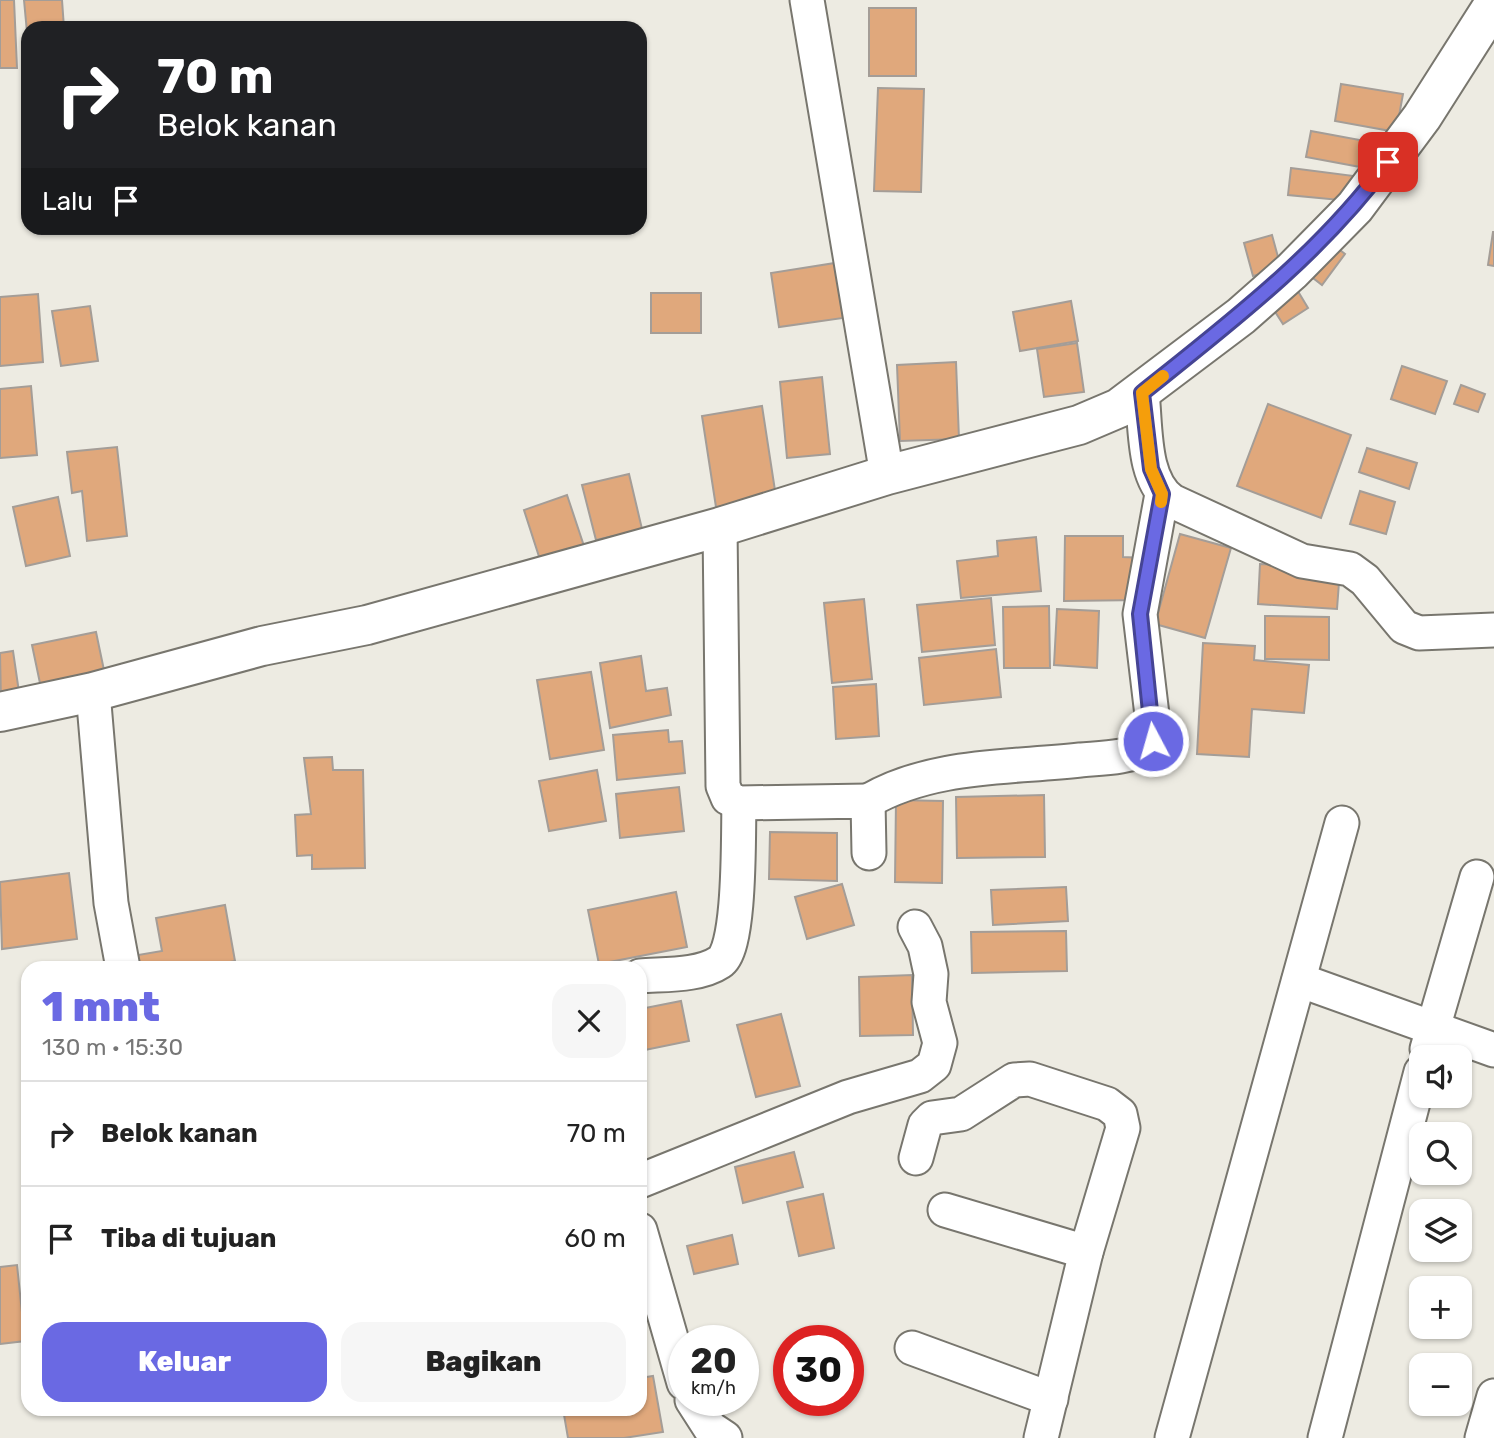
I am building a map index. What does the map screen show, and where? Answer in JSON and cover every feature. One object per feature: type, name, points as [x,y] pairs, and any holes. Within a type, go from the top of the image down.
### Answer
[{"type":"street","points":[[807,0],[887,475]]},
{"type":"street","points":[[0,712],[93,692],[262,646],[367,625],[720,527],[887,475],[1079,425],[1119,408],[1241,316],[1292,271],[1355,207],[1422,117],[1494,4]]},
{"type":"street","points":[[720,527],[723,786],[728,798],[739,803],[868,802],[894,788],[961,769],[1138,753],[1149,747],[1154,732],[1140,614],[1162,494],[1151,469],[1142,393]]},
{"type":"street","points":[[1162,494],[1302,561],[1350,569],[1365,580],[1404,627],[1419,633],[1494,631]]},
{"type":"street","points":[[93,692],[111,903],[122,961]]},
{"type":"street","points":[[868,802],[869,853]]},
{"type":"street","points":[[647,975],[702,970],[722,962],[729,953],[734,924],[739,803]]},
{"type":"street","points":[[1172,1438],[1342,823]]},
{"type":"street","points":[[1429,1043],[1477,877]]},
{"type":"street","points":[[647,1178],[848,1097],[920,1076],[934,1065],[940,1043],[929,1002],[932,974],[925,946],[915,927]]},
{"type":"street","points":[[1299,980],[1429,1043],[1494,1050]]},
{"type":"street","points":[[916,1158],[925,1125],[932,1118],[961,1114],[1014,1080],[1030,1079],[1107,1104],[1120,1114],[1123,1128],[1086,1252],[1041,1438]]},
{"type":"street","points":[[1325,1438],[1412,1108]]},
{"type":"street","points":[[945,1210],[1086,1252]]},
{"type":"street","points":[[647,1254],[668,1327]]},
{"type":"street","points":[[912,1348],[1051,1399]]},
{"type":"street","points":[[1482,1438],[1494,1396]]},
{"type":"street","points":[[702,1416],[710,1428],[725,1438]]},
{"type":"building","points":[[0,0],[14,0],[17,68],[0,68]]},
{"type":"building","points":[[24,0],[62,0],[64,21],[26,21]]},
{"type":"building","points":[[869,8],[916,8],[916,76],[869,76]]},
{"type":"building","points":[[1341,84],[1403,94],[1396,132],[1335,121]]},
{"type":"building","points":[[878,88],[924,89],[921,192],[874,191]]},
{"type":"building","points":[[1311,131],[1376,143],[1371,169],[1306,157]]},
{"type":"building","points":[[1291,168],[1354,176],[1350,201],[1288,195]]},
{"type":"building","points":[[1494,232],[1494,266],[1488,265]]},
{"type":"building","points":[[1272,235],[1281,268],[1253,276],[1244,243]]},
{"type":"building","points":[[1327,240],[1345,254],[1322,285],[1304,271]]},
{"type":"building","points":[[835,263],[843,318],[779,327],[771,273]]},
{"type":"building","points":[[1296,288],[1308,308],[1283,324],[1270,304]]},
{"type":"building","points":[[651,293],[701,293],[701,333],[651,333]]},
{"type":"building","points":[[38,294],[43,362],[0,366],[0,297]]},
{"type":"building","points":[[1071,301],[1078,341],[1020,351],[1013,312]]},
{"type":"building","points":[[90,306],[98,361],[61,366],[52,311]]},
{"type":"building","points":[[1077,343],[1084,392],[1044,397],[1037,349]]},
{"type":"building","points":[[956,362],[959,439],[900,441],[897,365]]},
{"type":"building","points":[[1402,366],[1447,381],[1435,414],[1391,399]]},
{"type":"building","points":[[822,377],[830,454],[787,458],[780,382]]},
{"type":"building","points":[[1461,385],[1485,394],[1478,412],[1454,404]]},
{"type":"building","points":[[31,386],[37,455],[0,458],[0,389]]},
{"type":"building","points":[[1268,404],[1351,435],[1321,518],[1237,486]]},
{"type":"building","points":[[762,406],[776,497],[716,507],[702,416]]},
{"type":"building","points":[[117,447],[127,536],[87,541],[82,491],[72,493],[67,452]]},
{"type":"building","points":[[1367,448],[1417,463],[1409,489],[1359,472]]},
{"type":"building","points":[[629,474],[642,529],[638,530],[642,544],[618,551],[614,536],[596,540],[582,485]]},
{"type":"building","points":[[1360,491],[1395,502],[1386,534],[1350,524]]},
{"type":"building","points":[[567,495],[588,558],[544,572],[524,510]]},
{"type":"building","points":[[58,497],[70,556],[26,566],[13,507]]},
{"type":"building","points":[[1180,534],[1231,548],[1205,638],[1155,624]]},
{"type":"building","points":[[1065,536],[1123,536],[1123,557],[1144,558],[1142,600],[1064,601]]},
{"type":"building","points":[[1036,537],[1041,591],[961,598],[957,561],[998,556],[997,541]]},
{"type":"building","points":[[1260,564],[1340,569],[1337,609],[1258,604]]},
{"type":"building","points":[[991,598],[995,645],[922,652],[917,605]]},
{"type":"building","points":[[864,599],[872,679],[832,683],[824,603]]},
{"type":"building","points":[[1049,606],[1050,668],[1004,668],[1003,607]]},
{"type":"building","points":[[1057,609],[1099,611],[1097,668],[1054,665]]},
{"type":"building","points":[[1265,616],[1329,617],[1329,660],[1265,659]]},
{"type":"building","points":[[96,632],[105,675],[41,688],[32,645]]},
{"type":"building","points":[[1203,643],[1255,646],[1254,660],[1309,665],[1304,713],[1252,709],[1249,757],[1197,754]]},
{"type":"building","points":[[996,649],[1001,697],[924,705],[919,658]]},
{"type":"building","points":[[13,651],[20,699],[1,702],[0,653]]},
{"type":"building","points":[[641,656],[646,691],[667,688],[671,715],[610,728],[600,663]]},
{"type":"building","points":[[591,672],[604,750],[550,759],[537,680]]},
{"type":"building","points":[[876,684],[879,736],[836,739],[833,687]]},
{"type":"building","points":[[668,730],[669,742],[682,741],[685,773],[617,780],[613,735]]},
{"type":"building","points":[[332,757],[333,770],[363,770],[365,868],[312,869],[312,855],[297,856],[295,815],[311,814],[304,758]]},
{"type":"building","points":[[597,770],[606,821],[549,831],[539,781]]},
{"type":"building","points":[[679,787],[684,831],[620,838],[616,794]]},
{"type":"building","points":[[1044,795],[1045,857],[957,858],[956,797]]},
{"type":"building","points":[[896,800],[943,801],[942,883],[895,882]]},
{"type":"building","points":[[770,832],[837,833],[837,881],[769,879]]},
{"type":"building","points":[[69,873],[77,939],[2,949],[0,882]]},
{"type":"building","points":[[842,884],[854,925],[807,939],[795,897]]},
{"type":"building","points":[[1066,887],[1068,921],[993,925],[991,890]]},
{"type":"building","points":[[676,892],[687,947],[615,961],[598,961],[588,910]]},
{"type":"building","points":[[225,905],[235,961],[139,961],[138,955],[162,951],[156,918]]},
{"type":"building","points":[[1066,931],[1067,971],[972,973],[971,932]]},
{"type":"building","points":[[912,975],[913,1035],[860,1036],[859,977]]},
{"type":"building","points":[[681,1001],[689,1041],[647,1050],[647,1008]]},
{"type":"building","points":[[781,1014],[800,1086],[756,1097],[737,1025]]},
{"type":"building","points":[[794,1152],[803,1187],[743,1203],[735,1167]]},
{"type":"building","points":[[823,1194],[834,1248],[799,1256],[787,1202]]},
{"type":"building","points":[[732,1235],[738,1264],[694,1274],[687,1246]]},
{"type":"building","points":[[17,1265],[21,1341],[0,1344],[0,1267]]},
{"type":"building","points":[[653,1376],[663,1432],[624,1438],[568,1438],[564,1416],[647,1416],[647,1377]]},
{"type":"slow traffic","points":[[1161,502],[1162,494],[1151,469],[1142,393],[1163,376]]},
{"type":"route","points":[[1153,741],[1140,614],[1162,494],[1151,469],[1142,393],[1241,316],[1292,271],[1355,207],[1388,162]]}]
